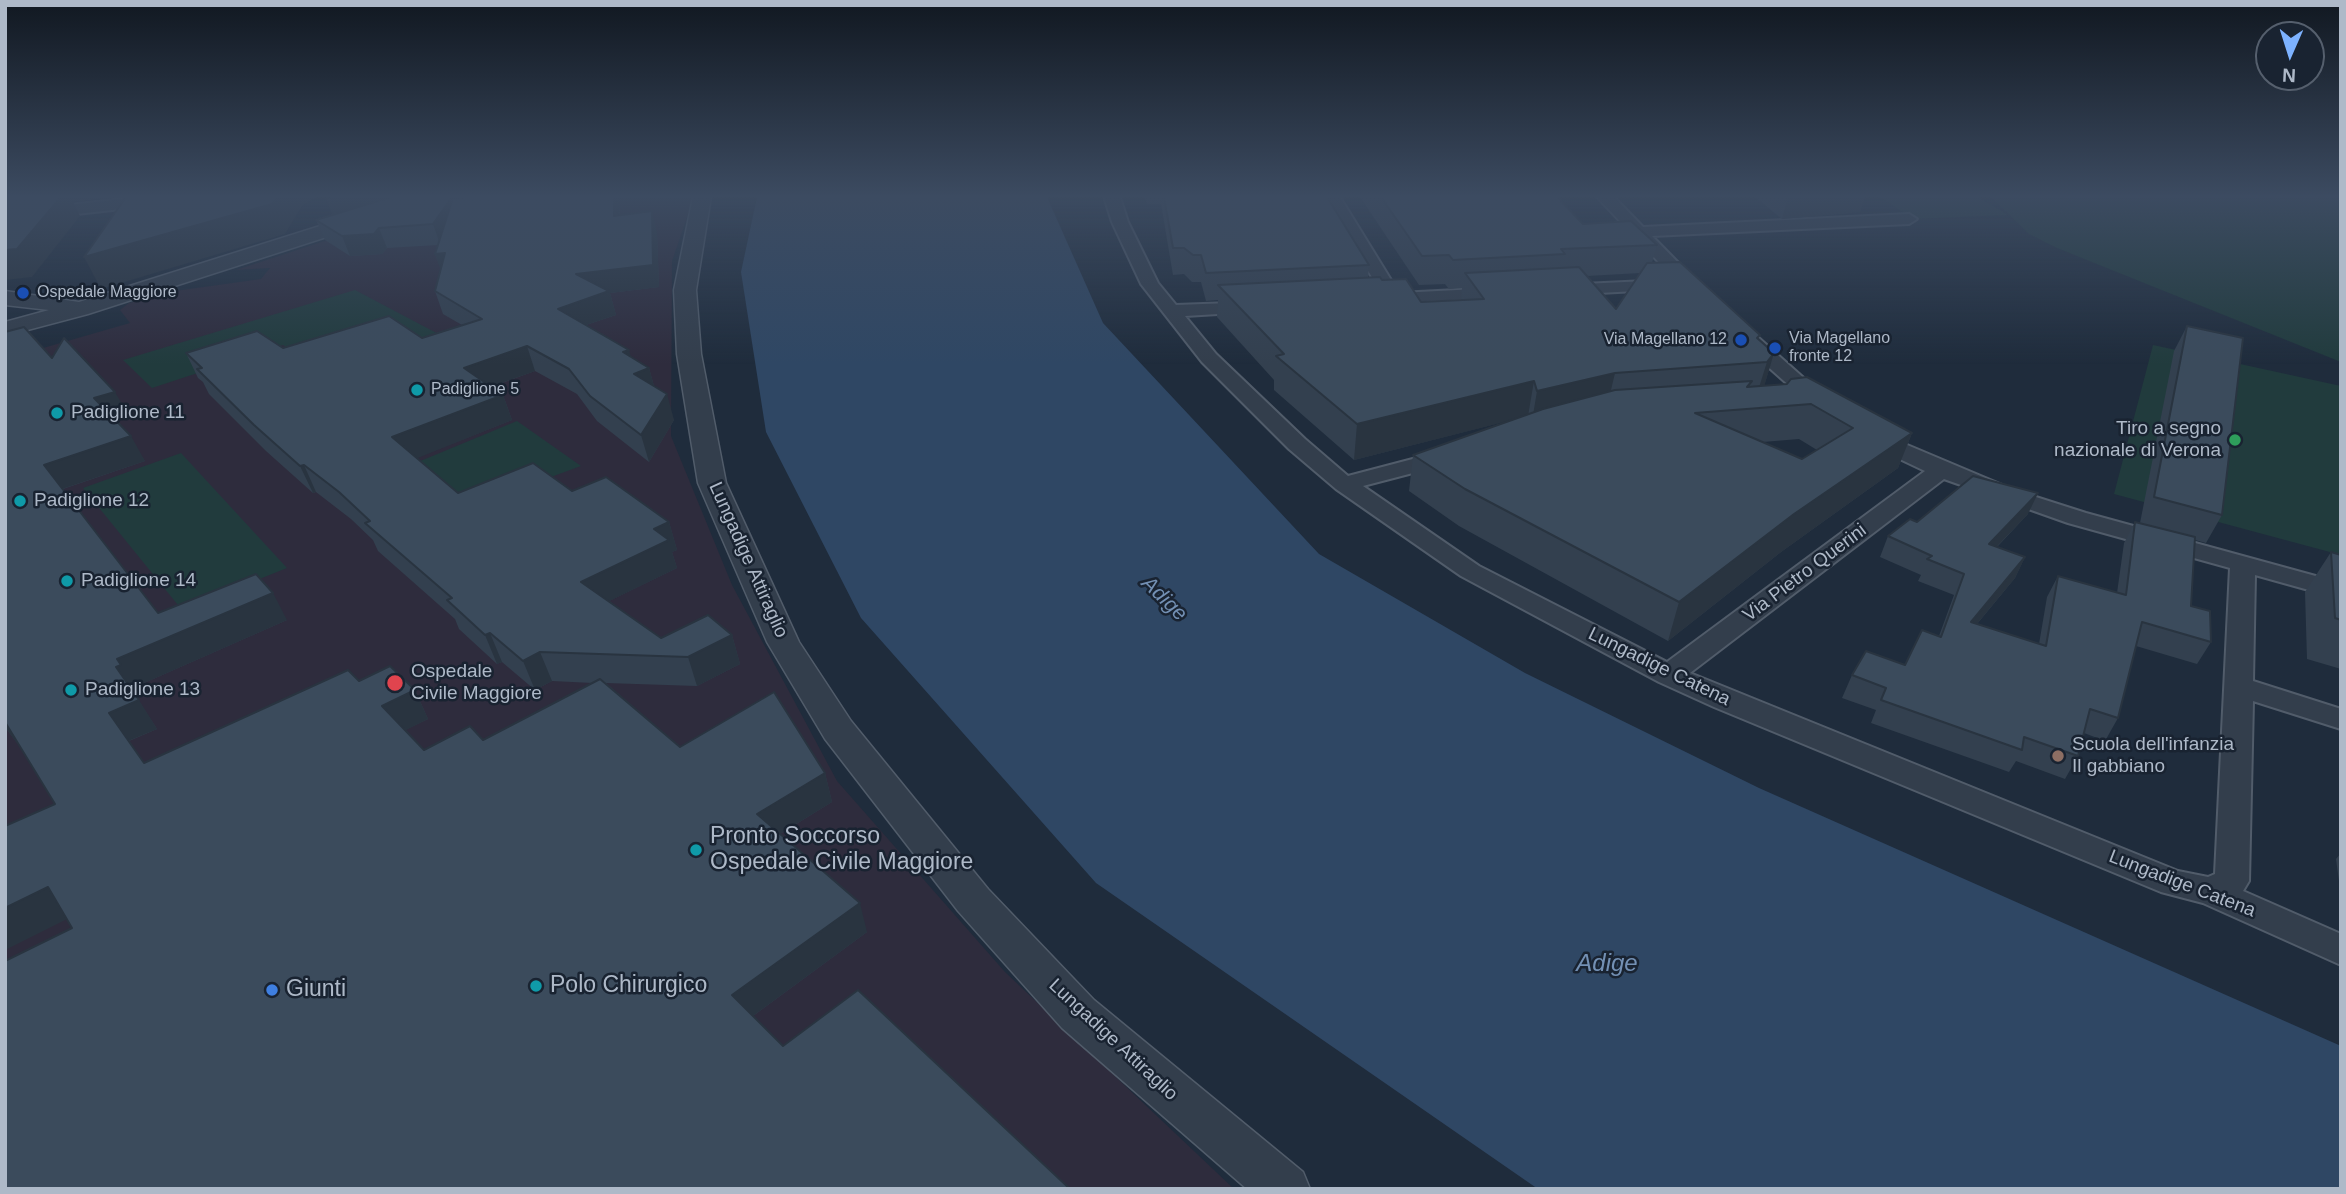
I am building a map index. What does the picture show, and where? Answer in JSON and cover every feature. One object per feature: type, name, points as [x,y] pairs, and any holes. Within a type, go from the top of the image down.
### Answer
[{"type":"street","points":[[5,327],[80,309],[257,253]]},
{"type":"street","name":"Lungadige Attiraglio","points":[[690,253],[685,290],[689,354],[712,483],[783,642],[838,730],[973,900],[1078,1014],[1285,1189]]},
{"type":"street","name":"Lungadige Catena","points":[[1135,253],[1150,284],[1169,311],[1209,358],[1264,413],[1344,484],[1470,571],[1669,675],[2173,883],[2210,891],[2341,950]]},
{"type":"street","points":[[1366,253],[1393,298]]},
{"type":"street","points":[[1657,253],[1706,300]]},
{"type":"street","points":[[1541,291],[1688,284]]},
{"type":"street","points":[[1366,300],[1514,292]]},
{"type":"street","points":[[5,298],[67,301],[128,294]]},
{"type":"street","points":[[38,301],[80,309]]},
{"type":"street","points":[[5,327],[25,314],[38,301]]},
{"type":"street","points":[[1169,311],[1269,305]]},
{"type":"street","points":[[1732,324],[1818,401],[1839,415]]},
{"type":"street","points":[[1786,403],[1818,401]]},
{"type":"street","points":[[1859,429],[1941,470],[2077,518],[2341,591]]},
{"type":"street","points":[[1344,484],[1462,453]]},
{"type":"street","name":"Via Pietro Querini","points":[[1669,675],[1941,470]]},
{"type":"street","points":[[2210,891],[2232,881],[2244,565]]},
{"type":"street","points":[[2240,687],[2341,719]]},
{"type":"shaded area","name":"Ospedale Civile Maggiore","points":[[289,253],[675,253],[672,261],[671,436],[732,585],[837,781],[1005,972],[1234,1189],[5,1189],[5,359],[130,323],[120,310],[129,303],[175,291],[261,279],[270,268],[236,270]]},
{"type":"green space","points":[[2069,253],[2341,253],[2341,362]]},
{"type":"green space","points":[[355,290],[446,338],[307,360],[283,345],[152,388],[123,360]]},
{"type":"green space","name":"Tiro a segno nazionale di Verona","points":[[2153,345],[2341,386],[2341,555],[2114,494]]},
{"type":"green space","points":[[517,421],[581,466],[469,507],[418,462]]},
{"type":"green space","points":[[181,453],[287,568],[182,610],[83,488]]},
{"type":"water","name":"Adige","points":[[745,253],[1072,253],[1103,323],[1319,554],[1525,673],[1759,788],[2341,1046],[2341,1189],[1538,1189],[1096,883],[861,618],[766,432],[741,272]]},
{"type":"building","points":[[435,253],[653,253],[653,265],[576,274],[609,291],[558,309],[629,350],[623,352],[649,368],[634,374],[667,394],[641,435],[590,396],[569,369],[527,346],[464,368],[503,395],[392,437],[458,493],[533,463],[572,491],[606,477],[669,522],[654,529],[669,540],[581,582],[661,638],[708,615],[732,635],[688,657],[540,652],[523,661],[490,633],[485,635],[447,600],[452,598],[365,523],[370,521],[339,492],[304,465],[300,466],[254,425],[197,369],[202,368],[186,353],[257,331],[283,348],[389,316],[422,338],[482,319],[435,291],[445,253]]},
{"type":"building","points":[[1190,253],[1361,253],[1369,265],[1206,273],[1201,255]]},
{"type":"building","points":[[1420,253],[1565,254],[1453,260],[1449,255],[1422,256]]},
{"type":"building","points":[[1680,262],[1760,335],[1757,338],[1774,353],[1767,362],[1615,373],[1537,391],[1534,381],[1357,424],[1276,356],[1284,354],[1218,285],[1380,277],[1382,280],[1406,279],[1421,302],[1484,299],[1465,273],[1579,267],[1616,309],[1647,263]]},
{"type":"building","points":[[2187,326],[2243,338],[2222,515],[2154,497]]},
{"type":"building","points":[[24,327],[52,358],[64,338],[115,392],[94,398],[131,436],[44,465],[158,613],[256,574],[273,593],[117,659],[121,665],[116,667],[139,700],[109,713],[144,763],[348,670],[359,681],[390,666],[415,690],[382,706],[424,750],[470,726],[483,740],[600,679],[680,747],[774,692],[825,773],[757,814],[860,903],[732,995],[783,1046],[858,990],[1070,1189],[5,1189],[5,961],[72,928],[48,887],[5,908],[5,826],[55,804],[5,722],[5,332]]},
{"type":"building","points":[[1807,377],[1912,433],[1794,514],[1679,602],[1465,489],[1413,455],[1543,409],[1615,390],[1752,381],[1747,387],[1787,384],[1791,379]],"holes":[[[1811,404],[1853,428],[1802,459],[1695,413]]]},
{"type":"building","points":[[1973,476],[2038,493],[1989,544],[2025,557],[1971,622],[2046,646],[2058,576],[2126,595],[2135,522],[2195,537],[2191,606],[2210,611],[2211,642],[2142,622],[2118,718],[2090,709],[2078,756],[2024,737],[2022,750],[1881,700],[1886,688],[1852,675],[1866,651],[1905,665],[1922,630],[1941,637],[1964,574],[1927,559],[1932,556],[1888,536],[1910,519],[1917,522]]},
{"type":"building","points":[[2331,552],[2341,555],[2341,620],[2335,618]]},
{"type":"place","name":"Ospedale Maggiore","points":[[23,293]]},
{"type":"place","name":"Via Magellano 12","points":[[1741,340]]},
{"type":"place","name":"Via Magellano fronte 12","points":[[1775,348]]},
{"type":"place","name":"Padiglione 5","points":[[417,390]]},
{"type":"place","name":"Padiglione 11","points":[[57,413]]},
{"type":"place","name":"Tiro a segno nazionale di Verona","points":[[2235,440]]},
{"type":"place","name":"Padiglione 12","points":[[20,501]]},
{"type":"place","name":"Padiglione 14","points":[[67,581]]},
{"type":"place","name":"Ospedale Civile Maggiore","points":[[395,683]]},
{"type":"place","name":"Padiglione 13","points":[[71,690]]},
{"type":"place","name":"Scuola dell'infanzia Il gabbiano","points":[[2058,756]]},
{"type":"place","name":"Pronto Soccorso Ospedale Civile Maggiore","points":[[696,850]]},
{"type":"place","name":"Polo Chirurgico","points":[[536,986]]},
{"type":"place","name":"Giunti","points":[[272,990]]}]
